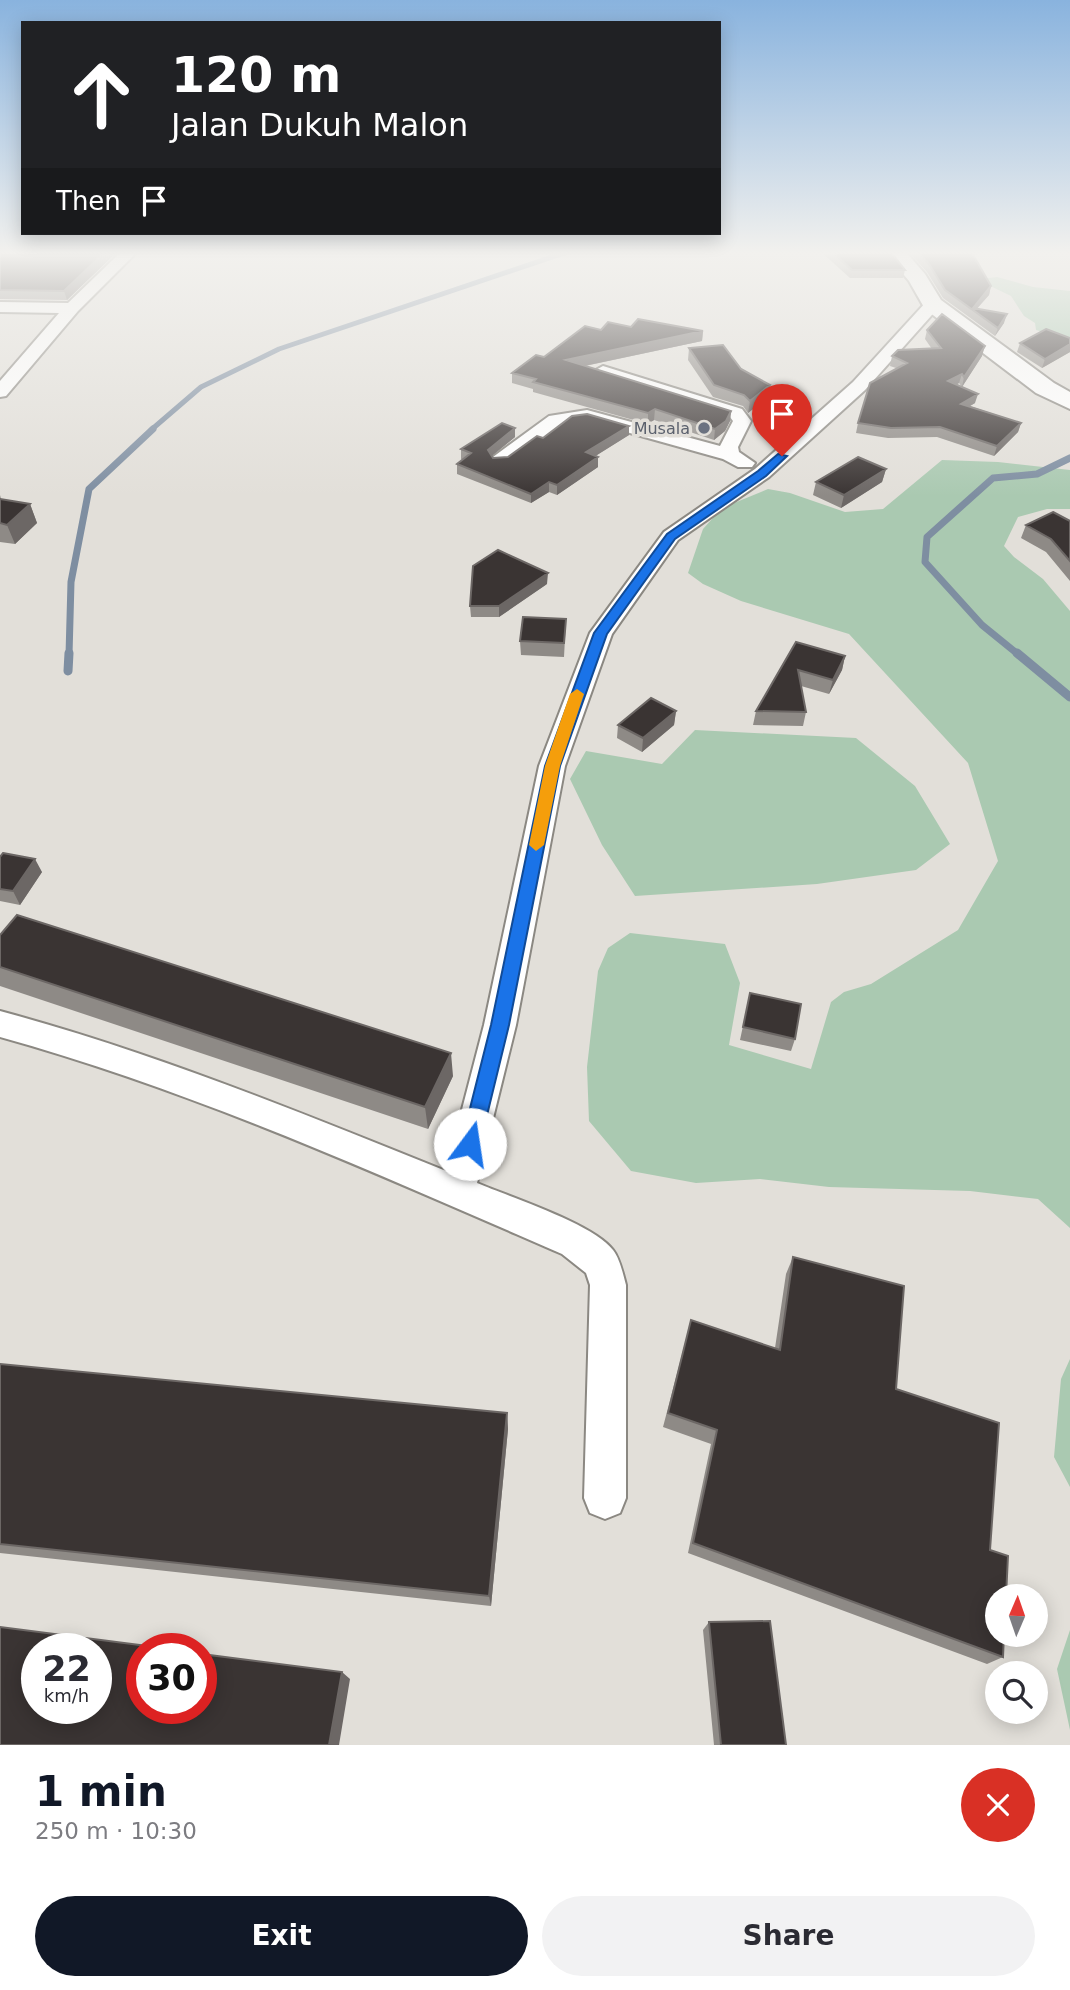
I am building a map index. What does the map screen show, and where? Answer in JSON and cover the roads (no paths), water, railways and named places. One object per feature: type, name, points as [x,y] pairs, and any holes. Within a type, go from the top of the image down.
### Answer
[{"type":"street","points":[[0,392],[51,332]]},
{"type":"street","points":[[458,1192],[500,1025],[552,766],[601,633],[671,536],[762,473],[859,386],[907,332]]},
{"type":"street","points":[[971,332],[1045,388],[1070,402]]},
{"type":"street","points":[[603,371],[736,413],[742,421],[729,447],[730,455]]},
{"type":"street","points":[[500,461],[555,420],[575,415],[608,420],[730,455],[762,473]]},
{"type":"street","points":[[0,1024],[63,1040],[184,1083],[458,1192],[575,1242],[600,1262],[608,1285],[605,1498]]},
{"type":"waterway","points":[[151,430],[201,387],[279,349],[328,332]]},
{"type":"waterway","points":[[69,655],[71,582],[89,489],[153,429]]},
{"type":"waterway","points":[[1019,655],[982,625],[925,562],[927,537],[993,478],[1037,474],[1070,458]]},
{"type":"waterway","points":[[68,671],[69,653]]},
{"type":"waterway","points":[[1017,653],[1070,697]]},
{"type":"place","name":"Musala","points":[[704,428]]}]
